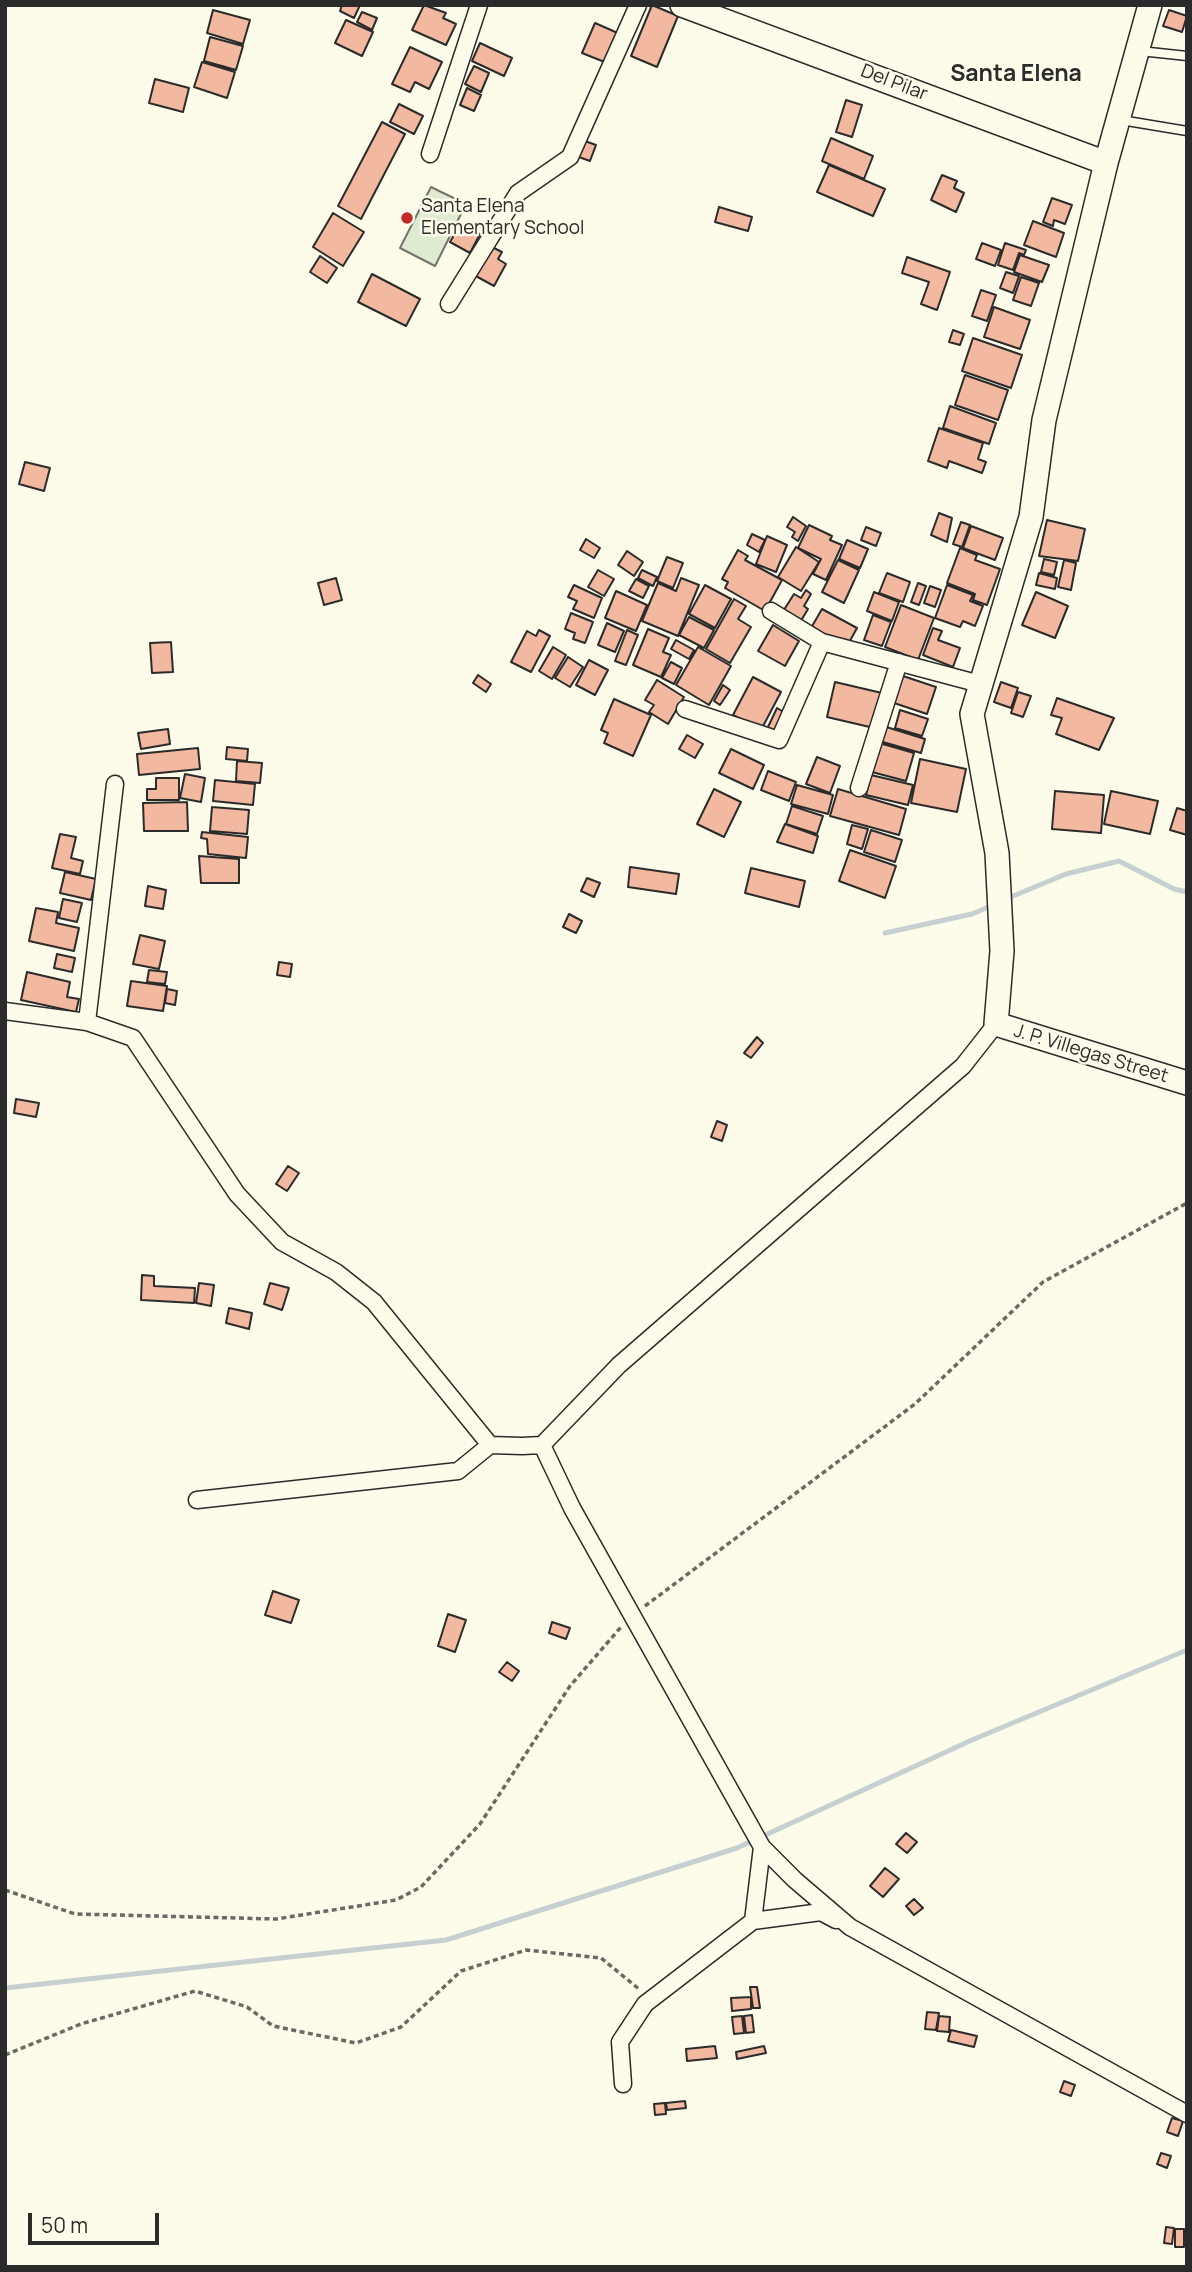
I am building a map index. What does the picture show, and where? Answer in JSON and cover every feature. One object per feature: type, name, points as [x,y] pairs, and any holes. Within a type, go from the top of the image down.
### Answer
[{"type":"street","points":[[430,153],[479,5]]},
{"type":"street","points":[[449,303],[518,192],[570,157],[638,5]]},
{"type":"street","name":"Del Pilar","points":[[682,5],[1106,163]]},
{"type":"street","points":[[197,1500],[458,1471],[490,1445],[542,1445],[619,1365],[963,1066],[996,1024],[1002,951],[997,853],[972,714],[1031,517],[1044,420],[1106,163],[1150,5]]},
{"type":"street","points":[[771,611],[822,642],[981,684]]},
{"type":"street","points":[[685,709],[779,740],[822,642]]},
{"type":"street","points":[[859,788],[899,662]]},
{"type":"street","points":[[87,1022],[115,783]]},
{"type":"street","points":[[5,1012],[87,1022],[133,1038],[237,1194],[282,1242],[335,1272],[374,1302],[490,1445]]},
{"type":"street","name":"J. P. Villegas Street","points":[[996,1024],[1187,1083]]},
{"type":"street","points":[[542,1445],[572,1508],[631,1616],[762,1847],[795,1880],[850,1927]]},
{"type":"street","points":[[753,1921],[762,1847]]},
{"type":"street","points":[[623,2084],[620,2042],[645,2004],[753,1921],[821,1913],[1187,2114]]},
{"type":"lane","points":[[1138,50],[1187,56]]},
{"type":"lane","points":[[1118,119],[1187,131]]},
{"type":"path","points":[[5,1890],[75,1914],[276,1919],[396,1900],[421,1886],[480,1824],[570,1685],[631,1616],[915,1404],[1043,1282],[1187,1203]]},
{"type":"path","points":[[5,2055],[81,2024],[195,1991],[247,2007],[273,2026],[356,2043],[401,2027],[461,1970],[526,1950],[601,1958],[640,1989],[645,2004]]},
{"type":"green space","points":[[431,187],[466,204],[435,266],[400,248]]},
{"type":"building","points":[[342,5],[360,5],[354,18],[340,11]]},
{"type":"building","points":[[424,5],[446,13],[443,18],[456,24],[446,45],[412,30]]},
{"type":"building","points":[[652,5],[678,16],[657,67],[631,56]]},
{"type":"building","points":[[213,10],[250,20],[243,44],[207,33]]},
{"type":"building","points":[[1169,10],[1187,16],[1182,32],[1163,26]]},
{"type":"building","points":[[362,12],[377,18],[372,30],[357,22]]},
{"type":"building","points":[[346,20],[373,32],[362,56],[335,43]]},
{"type":"building","points":[[595,23],[620,34],[607,63],[582,53]]},
{"type":"building","points":[[210,37],[243,46],[236,70],[204,61]]},
{"type":"building","points":[[480,43],[512,58],[504,76],[472,61]]},
{"type":"building","points":[[410,47],[442,62],[429,89],[415,82],[410,92],[392,84]]},
{"type":"building","points":[[202,62],[235,72],[227,98],[194,87]]},
{"type":"building","points":[[474,66],[489,73],[481,92],[465,84]]},
{"type":"building","points":[[155,79],[189,88],[183,112],[149,103]]},
{"type":"building","points":[[467,88],[481,95],[474,111],[460,105]]},
{"type":"building","points":[[846,100],[862,105],[852,137],[836,132]]},
{"type":"building","points":[[399,104],[423,116],[414,134],[390,122]]},
{"type":"building","points":[[382,122],[405,134],[361,219],[338,206]]},
{"type":"building","points":[[831,138],[873,156],[864,179],[822,161]]},
{"type":"building","points":[[582,140],[596,145],[590,161],[576,156]]},
{"type":"building","points":[[829,165],[885,189],[873,216],[817,192]]},
{"type":"building","points":[[942,175],[957,181],[954,188],[964,193],[956,212],[931,200]]},
{"type":"building","points":[[1052,198],[1072,205],[1065,224],[1054,220],[1053,226],[1043,222]]},
{"type":"building","points":[[719,207],[752,217],[748,231],[715,222]]},
{"type":"building","points":[[333,213],[364,232],[343,266],[313,247]]},
{"type":"building","points":[[1033,221],[1064,233],[1056,257],[1024,245]]},
{"type":"building","points":[[461,223],[480,234],[470,253],[450,242]]},
{"type":"building","points":[[982,243],[1001,250],[995,266],[976,259]]},
{"type":"building","points":[[1005,243],[1026,250],[1024,255],[1019,253],[1013,270],[998,265]]},
{"type":"building","points":[[490,246],[502,252],[498,259],[506,264],[494,286],[474,275]]},
{"type":"building","points":[[1020,255],[1049,265],[1042,282],[1014,272]]},
{"type":"building","points":[[320,256],[337,268],[327,283],[310,272]]},
{"type":"building","points":[[907,257],[950,272],[937,310],[921,304],[929,282],[902,273]]},
{"type":"building","points":[[1006,272],[1019,276],[1013,293],[1000,288]]},
{"type":"building","points":[[372,274],[420,299],[406,326],[358,302]]},
{"type":"building","points":[[1021,277],[1039,283],[1031,306],[1013,300]]},
{"type":"building","points":[[981,290],[996,295],[987,321],[972,316]]},
{"type":"building","points":[[994,307],[1030,320],[1020,349],[984,337]]},
{"type":"building","points":[[953,330],[964,334],[960,345],[949,342]]},
{"type":"building","points":[[973,338],[1022,355],[1011,388],[962,371]]},
{"type":"building","points":[[965,375],[1008,390],[998,420],[955,405]]},
{"type":"building","points":[[950,406],[996,423],[989,444],[943,428]]},
{"type":"building","points":[[939,428],[983,443],[978,459],[986,462],[982,473],[949,461],[947,468],[928,461]]},
{"type":"building","points":[[25,462],[50,468],[44,491],[19,484]]},
{"type":"building","points":[[939,513],[952,518],[947,542],[931,535]]},
{"type":"building","points":[[793,517],[806,526],[798,541],[792,537],[795,532],[787,527]]},
{"type":"building","points":[[1047,520],[1085,529],[1078,561],[1039,556]]},
{"type":"building","points":[[961,522],[970,525],[962,547],[953,544]]},
{"type":"building","points":[[809,525],[832,536],[830,540],[842,545],[826,580],[813,574],[821,559],[798,548]]},
{"type":"building","points":[[971,526],[1003,538],[995,560],[963,548]]},
{"type":"building","points":[[866,527],[881,533],[876,546],[861,540]]},
{"type":"building","points":[[752,534],[765,540],[759,552],[747,545]]},
{"type":"building","points":[[767,536],[787,545],[776,572],[756,564]]},
{"type":"building","points":[[586,539],[600,548],[594,558],[580,550]]},
{"type":"building","points":[[847,540],[868,549],[860,568],[839,559]]},
{"type":"building","points":[[796,547],[819,562],[801,591],[778,577]]},
{"type":"building","points":[[960,548],[977,555],[975,560],[1000,569],[987,605],[973,600],[975,594],[947,583]]},
{"type":"building","points":[[738,550],[748,556],[745,560],[782,580],[765,611],[725,588],[728,582],[722,579]]},
{"type":"building","points":[[627,551],[643,562],[634,576],[618,565]]},
{"type":"building","points":[[667,557],[683,563],[673,588],[657,581]]},
{"type":"building","points":[[1044,559],[1057,562],[1054,575],[1041,572]]},
{"type":"building","points":[[838,560],[859,570],[844,603],[822,592]]},
{"type":"building","points":[[1064,560],[1076,563],[1071,590],[1058,587]]},
{"type":"building","points":[[598,570],[614,579],[604,596],[588,587]]},
{"type":"building","points":[[642,570],[657,577],[653,586],[638,578]]},
{"type":"building","points":[[887,573],[910,582],[903,602],[879,593]]},
{"type":"building","points":[[1039,573],[1057,578],[1055,589],[1036,585]]},
{"type":"building","points":[[336,578],[342,600],[324,605],[318,583]]},
{"type":"building","points":[[681,578],[699,585],[678,636],[642,621],[658,583],[676,591]]},
{"type":"building","points":[[636,579],[649,586],[643,598],[629,591]]},
{"type":"building","points":[[918,583],[926,586],[919,605],[911,602]]},
{"type":"building","points":[[574,585],[602,598],[594,618],[573,609],[577,601],[568,597]]},
{"type":"building","points":[[705,585],[731,599],[715,628],[689,614]]},
{"type":"building","points":[[947,585],[973,595],[970,601],[983,606],[975,626],[963,621],[960,627],[935,618]]},
{"type":"building","points":[[930,586],[941,590],[935,607],[924,603]]},
{"type":"building","points":[[806,590],[811,594],[804,606],[808,609],[799,624],[782,613],[794,594],[801,598]]},
{"type":"building","points":[[616,591],[647,605],[636,631],[605,618]]},
{"type":"building","points":[[874,592],[899,602],[892,621],[867,611]]},
{"type":"building","points":[[1036,592],[1068,606],[1055,638],[1022,625]]},
{"type":"building","points":[[734,599],[746,606],[738,619],[751,627],[730,663],[706,649]]},
{"type":"building","points":[[901,605],[934,618],[918,660],[885,647]]},
{"type":"building","points":[[822,609],[857,628],[846,648],[811,628]]},
{"type":"building","points":[[571,613],[593,622],[585,643],[573,639],[575,633],[565,629]]},
{"type":"building","points":[[873,615],[891,622],[882,646],[864,640]]},
{"type":"building","points":[[689,617],[714,630],[704,648],[679,635]]},
{"type":"building","points":[[607,623],[624,631],[615,652],[598,645]]},
{"type":"building","points":[[773,625],[799,641],[785,666],[758,651]]},
{"type":"building","points":[[933,628],[942,631],[938,640],[960,648],[953,667],[923,655]]},
{"type":"building","points":[[648,629],[669,638],[663,652],[671,655],[661,677],[633,665]]},
{"type":"building","points":[[539,630],[550,636],[531,672],[511,662],[527,631],[536,636]]},
{"type":"building","points":[[627,630],[638,635],[626,665],[615,661]]},
{"type":"building","points":[[676,640],[694,650],[689,659],[671,649]]},
{"type":"building","points":[[171,642],[173,672],[152,673],[150,643]]},
{"type":"building","points":[[553,647],[566,655],[552,679],[539,671]]},
{"type":"building","points":[[698,647],[731,666],[709,705],[676,685]]},
{"type":"building","points":[[568,657],[583,667],[570,687],[555,678]]},
{"type":"building","points":[[589,660],[608,670],[595,695],[576,685]]},
{"type":"building","points":[[671,662],[682,668],[674,684],[662,678]]},
{"type":"building","points":[[478,675],[491,684],[486,692],[473,683]]},
{"type":"building","points":[[903,676],[936,687],[927,714],[894,703]]},
{"type":"building","points":[[753,677],[781,692],[761,730],[733,715]]},
{"type":"building","points":[[657,680],[684,697],[668,724],[649,712],[654,705],[645,700]]},
{"type":"building","points":[[835,682],[882,693],[874,728],[827,717]]},
{"type":"building","points":[[1001,682],[1018,688],[1011,708],[994,702]]},
{"type":"building","points":[[723,685],[730,690],[720,705],[714,701]]},
{"type":"building","points":[[1018,692],[1031,696],[1023,717],[1011,713]]},
{"type":"building","points":[[1057,698],[1114,718],[1099,750],[1056,734],[1062,718],[1051,715]]},
{"type":"building","points":[[614,699],[651,715],[633,756],[604,743],[608,733],[601,730]]},
{"type":"building","points":[[777,708],[787,714],[777,734],[767,729]]},
{"type":"building","points":[[900,710],[928,719],[922,736],[895,728]]},
{"type":"building","points":[[880,725],[925,739],[921,753],[876,740]]},
{"type":"building","points":[[168,729],[170,744],[141,749],[138,733]]},
{"type":"building","points":[[687,735],[703,744],[695,758],[679,749]]},
{"type":"building","points":[[876,742],[914,753],[906,781],[868,771]]},
{"type":"building","points":[[227,747],[248,749],[247,761],[226,759]]},
{"type":"building","points":[[198,748],[200,769],[139,775],[137,754]]},
{"type":"building","points":[[731,749],[764,765],[753,789],[719,773]]},
{"type":"building","points":[[817,757],[840,766],[830,793],[806,784]]},
{"type":"building","points":[[920,759],[966,769],[957,812],[911,803]]},
{"type":"building","points":[[237,761],[262,763],[260,783],[236,781]]},
{"type":"building","points":[[768,771],[796,782],[789,801],[761,790]]},
{"type":"building","points":[[185,774],[205,778],[201,802],[180,798]]},
{"type":"building","points":[[871,775],[913,785],[908,805],[866,795]]},
{"type":"building","points":[[156,778],[179,778],[179,800],[147,800],[147,789],[156,789]]},
{"type":"building","points":[[215,780],[255,784],[253,805],[213,801]]},
{"type":"building","points":[[797,785],[833,795],[828,814],[791,804]]},
{"type":"building","points":[[714,789],[741,802],[724,837],[697,824]]},
{"type":"building","points":[[838,789],[906,809],[899,835],[830,816]]},
{"type":"building","points":[[1055,791],[1104,795],[1101,833],[1052,829]]},
{"type":"building","points":[[1111,791],[1158,801],[1150,834],[1104,824]]},
{"type":"building","points":[[187,802],[188,831],[144,831],[143,803]]},
{"type":"building","points":[[792,806],[823,816],[817,834],[786,824]]},
{"type":"building","points":[[212,807],[249,810],[247,834],[210,831]]},
{"type":"building","points":[[1177,808],[1187,811],[1187,835],[1170,830]]},
{"type":"building","points":[[785,824],[818,836],[813,853],[777,842]]},
{"type":"building","points":[[852,825],[868,829],[862,849],[847,844]]},
{"type":"building","points":[[871,830],[902,840],[895,862],[864,852]]},
{"type":"building","points":[[202,832],[248,837],[246,858],[208,854],[207,839],[201,838]]},
{"type":"building","points":[[60,834],[76,837],[71,858],[83,861],[80,874],[52,868]]},
{"type":"building","points":[[850,850],[896,866],[885,898],[839,881]]},
{"type":"building","points":[[199,856],[239,859],[239,883],[201,883]]},
{"type":"building","points":[[630,867],[679,874],[676,894],[628,887]]},
{"type":"building","points":[[751,868],[805,881],[799,907],[745,893]]},
{"type":"building","points":[[65,872],[96,879],[91,900],[60,893]]},
{"type":"building","points":[[587,878],[600,883],[594,897],[581,891]]},
{"type":"building","points":[[148,886],[166,890],[163,909],[145,906]]},
{"type":"building","points":[[63,899],[82,903],[77,922],[59,918]]},
{"type":"building","points":[[36,908],[58,912],[56,923],[79,928],[74,951],[29,941]]},
{"type":"building","points":[[569,914],[582,921],[576,933],[563,927]]},
{"type":"building","points":[[140,935],[165,941],[159,969],[133,964]]},
{"type":"building","points":[[57,954],[75,958],[72,972],[54,968]]},
{"type":"building","points":[[279,962],[292,964],[290,977],[277,975]]},
{"type":"building","points":[[149,970],[167,972],[165,984],[147,982]]},
{"type":"building","points":[[27,972],[70,982],[67,997],[79,999],[76,1012],[21,1000]]},
{"type":"building","points":[[131,981],[167,986],[163,1011],[127,1006]]},
{"type":"building","points":[[167,989],[177,991],[175,1005],[165,1003]]},
{"type":"building","points":[[757,1037],[763,1043],[751,1058],[744,1053]]},
{"type":"building","points":[[16,1099],[39,1103],[36,1117],[14,1113]]},
{"type":"building","points":[[717,1121],[727,1125],[722,1141],[711,1137]]},
{"type":"building","points":[[288,1166],[299,1173],[287,1191],[276,1184]]},
{"type":"building","points":[[142,1275],[154,1276],[154,1286],[195,1288],[194,1303],[141,1300]]},
{"type":"building","points":[[199,1283],[214,1285],[211,1306],[196,1303]]},
{"type":"building","points":[[270,1283],[289,1288],[282,1310],[264,1304]]},
{"type":"building","points":[[229,1308],[252,1313],[249,1329],[226,1323]]},
{"type":"building","points":[[273,1591],[299,1600],[291,1623],[265,1615]]},
{"type":"building","points":[[448,1614],[466,1620],[455,1652],[438,1646]]},
{"type":"building","points":[[552,1622],[570,1628],[566,1639],[549,1633]]},
{"type":"building","points":[[507,1662],[519,1671],[512,1681],[499,1672]]},
{"type":"building","points":[[906,1833],[917,1842],[907,1853],[896,1844]]},
{"type":"building","points":[[885,1868],[899,1879],[883,1897],[870,1886]]},
{"type":"building","points":[[914,1899],[923,1908],[914,1915],[906,1906]]},
{"type":"building","points":[[750,1987],[757,1987],[760,2008],[753,2008]]},
{"type":"building","points":[[751,1997],[751,2009],[732,2011],[731,1998]]},
{"type":"building","points":[[927,2012],[939,2013],[936,2030],[925,2029]]},
{"type":"building","points":[[752,2015],[754,2032],[746,2033],[744,2016]]},
{"type":"building","points":[[742,2016],[744,2033],[734,2034],[732,2017]]},
{"type":"building","points":[[939,2016],[950,2017],[949,2032],[937,2031]]},
{"type":"building","points":[[951,2030],[977,2036],[974,2047],[948,2041]]},
{"type":"building","points":[[715,2046],[717,2058],[687,2061],[686,2049]]},
{"type":"building","points":[[764,2046],[766,2053],[737,2059],[736,2052]]},
{"type":"building","points":[[1064,2081],[1075,2085],[1071,2096],[1060,2092]]},
{"type":"building","points":[[685,2101],[686,2108],[667,2110],[666,2103]]},
{"type":"building","points":[[665,2103],[666,2114],[655,2115],[654,2104]]},
{"type":"building","points":[[1172,2118],[1183,2121],[1178,2136],[1167,2132]]},
{"type":"building","points":[[1161,2153],[1171,2156],[1167,2168],[1157,2164]]},
{"type":"building","points":[[1166,2227],[1174,2228],[1172,2244],[1164,2243]]},
{"type":"building","points":[[1175,2229],[1184,2229],[1184,2247],[1175,2247]]},
{"type":"waterway","points":[[1006,899],[1066,874],[1119,861],[1174,889],[1187,892]]},
{"type":"waterway","points":[[885,933],[972,914],[993,905]]},
{"type":"waterway","points":[[5,1988],[446,1940],[737,1848],[972,1740],[1187,1650]]},
{"type":"place","name":"Santa Elena Elementary School","points":[[407,218]]},
{"type":"district","name":"Santa Elena","points":[[1016,75]]}]
